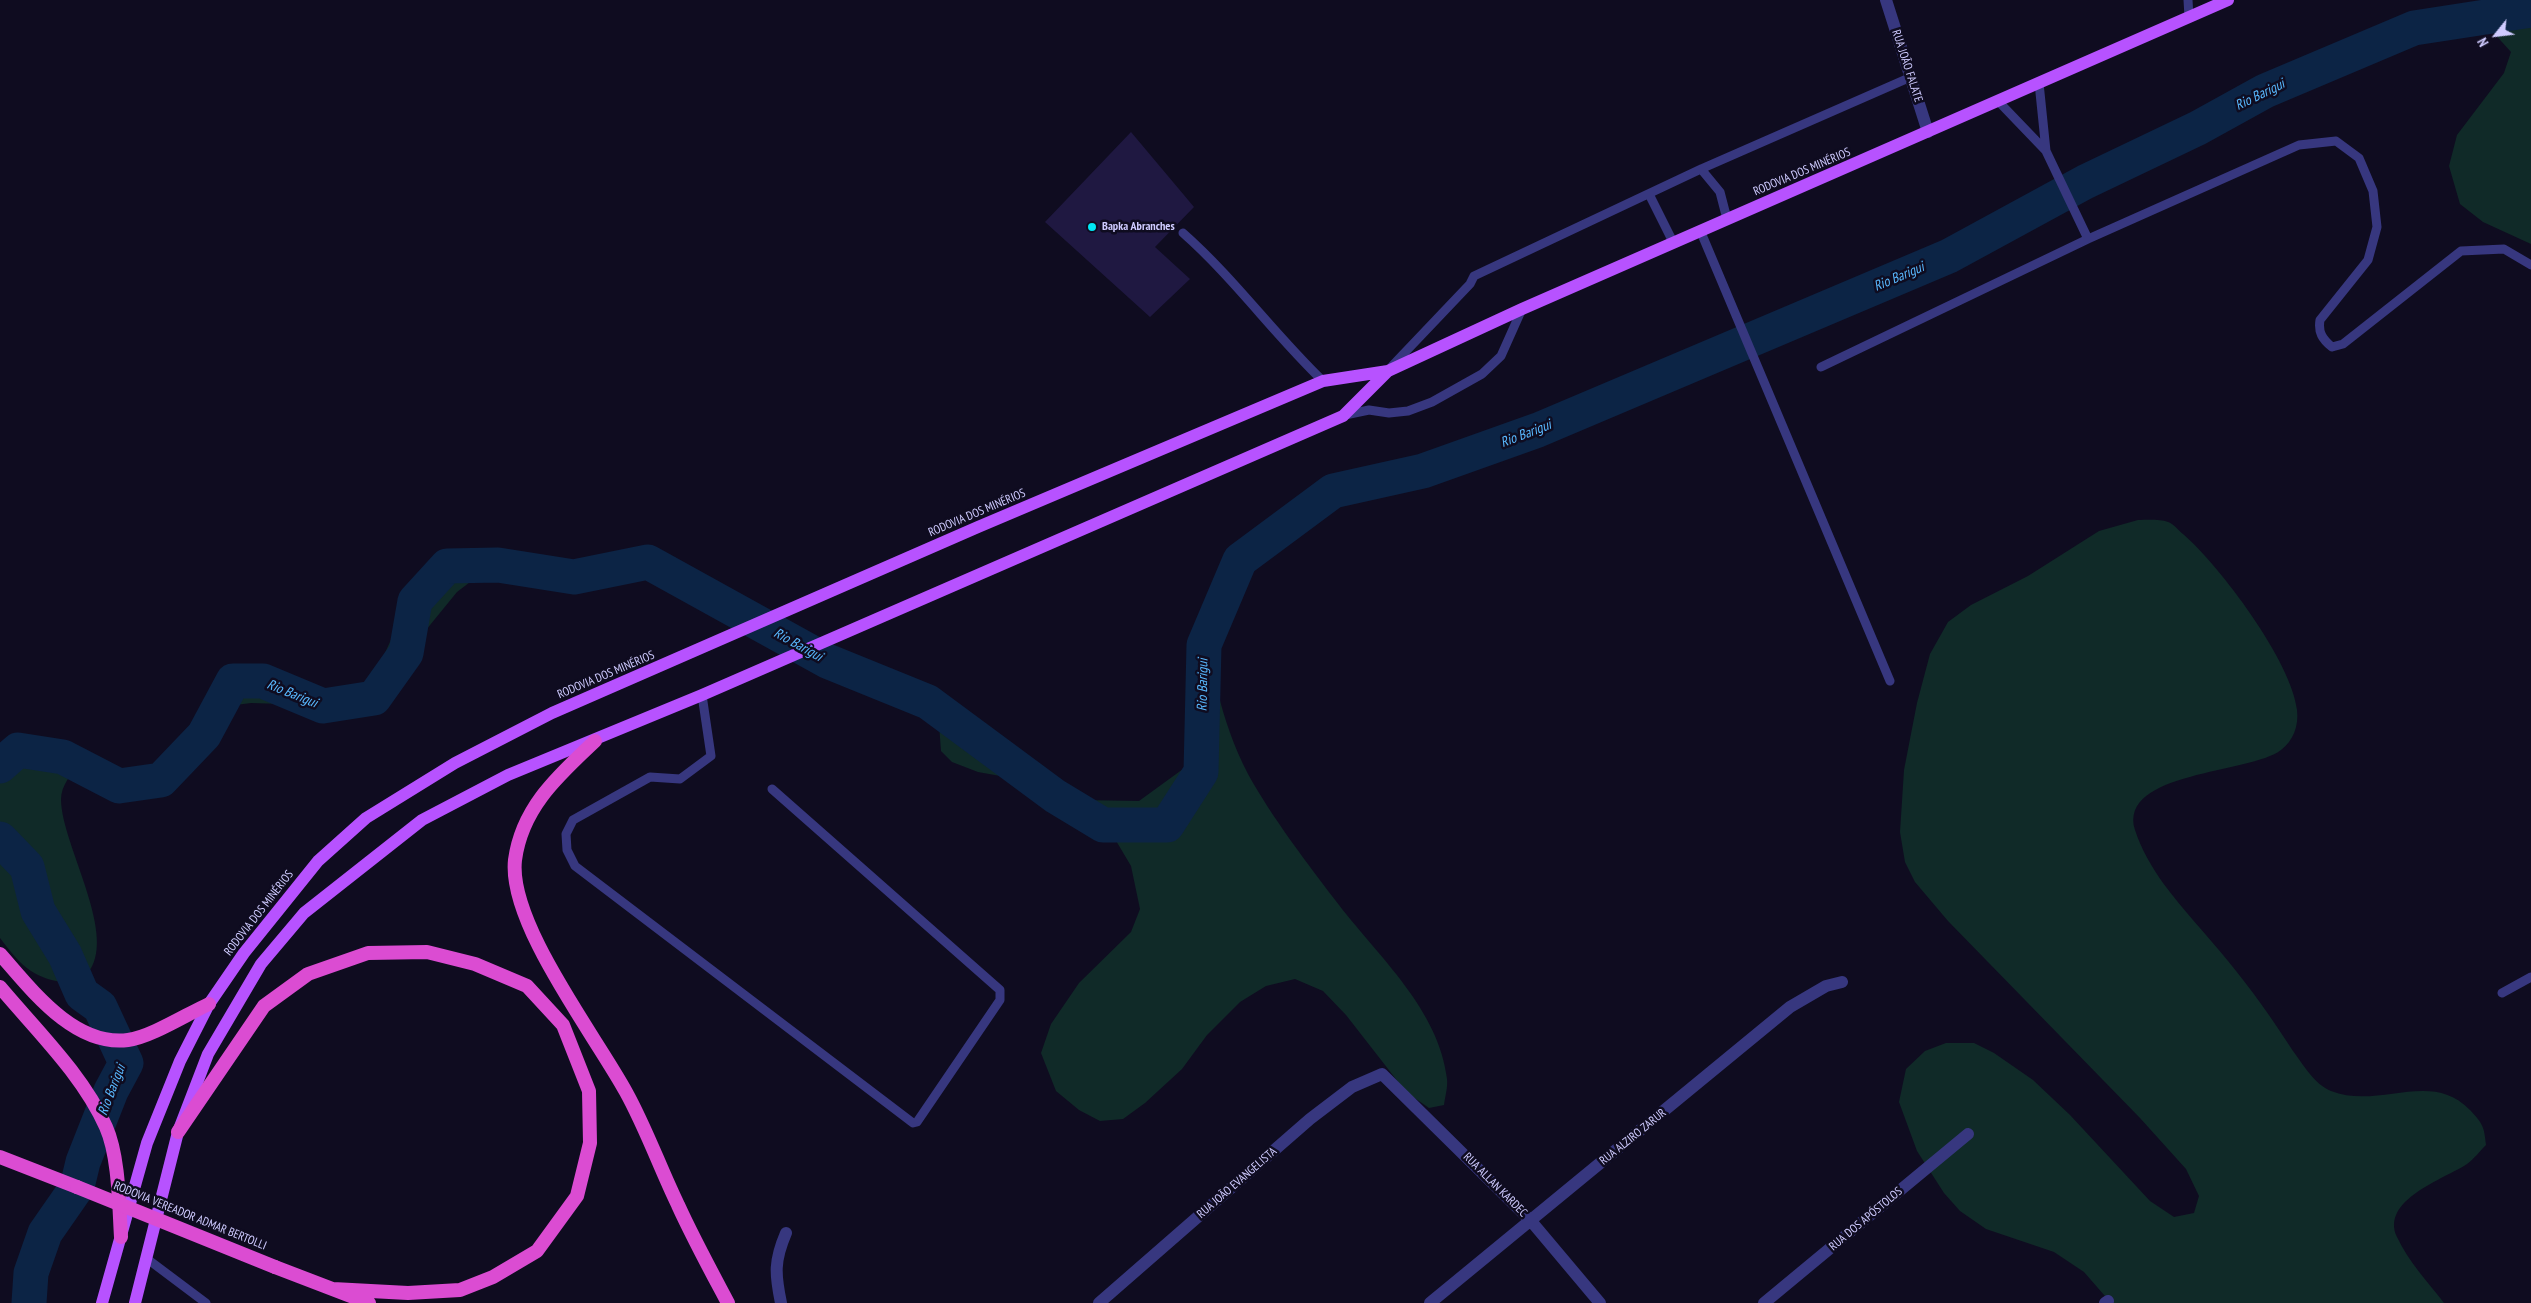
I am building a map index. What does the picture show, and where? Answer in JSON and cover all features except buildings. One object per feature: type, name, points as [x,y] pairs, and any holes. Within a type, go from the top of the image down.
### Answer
[{"type":"highway","points":[[595,740],[542,794],[524,822],[515,861],[519,902],[541,951],[626,1093],[678,1206],[728,1303]]},
{"type":"highway","points":[[178,1132],[264,1006],[308,974],[368,953],[427,952],[475,964],[527,986],[563,1025],[589,1091],[590,1143],[577,1196],[537,1251],[493,1277],[460,1290],[408,1293],[333,1288]]},
{"type":"highway","points":[[0,954],[40,1000],[72,1026],[100,1038],[128,1040],[159,1029],[209,1004]]},
{"type":"highway","points":[[0,987],[76,1077],[106,1127],[119,1195],[121,1236]]},
{"type":"highway","name":"RODOVIA VEREADOR ADMAR BERTOLLI","points":[[0,1157],[370,1303]]},
{"type":"main road","name":"RODOVIA DOS MINÉRIOS","points":[[102,1303],[147,1143],[180,1060],[209,1004],[244,953],[318,860],[366,818],[455,763],[552,713],[978,527],[1323,381],[1388,371],[1700,230],[2228,0]]},
{"type":"main road","name":"RODOVIA DOS MINÉRIOS","points":[[135,1303],[178,1132],[208,1054],[261,964],[304,913],[422,820],[508,774],[702,695],[1343,416],[1388,371]]},
{"type":"street","name":"RUA JOÃO FALATE","points":[[1886,0],[1928,132]]},
{"type":"street","name":"RUA ALZIRO ZARUR","points":[[1430,1303],[1790,1007],[1826,986],[1842,982]]},
{"type":"street","name":"RUA ALLAN KARDEC","points":[[1382,1074],[1531,1221],[1600,1303]]},
{"type":"street","name":"RUA JOÃO EVANGELISTA","points":[[1099,1303],[1310,1119],[1352,1087],[1382,1074]]},
{"type":"street","name":"RUA DOS APÓSTOLOS","points":[[1764,1303],[1968,1134]]},
{"type":"street","points":[[781,1303],[775,1273],[778,1251],[786,1233]]},
{"type":"lane","points":[[2188,0],[2188,18]]},
{"type":"lane","points":[[1388,371],[1470,284],[1474,276],[1701,170],[1911,77]]},
{"type":"lane","points":[[2039,83],[2046,151]]},
{"type":"lane","points":[[1998,101],[2046,151],[2088,239]]},
{"type":"lane","points":[[1821,367],[2088,239],[2300,144],[2336,141],[2359,158],[2373,192],[2377,227],[2368,260],[2320,320],[2319,330],[2325,342],[2332,347],[2343,344],[2461,251],[2504,248],[2531,265]]},
{"type":"lane","points":[[1701,170],[1720,192],[1727,219]]},
{"type":"lane","points":[[1649,194],[1673,242]]},
{"type":"lane","points":[[1700,230],[1890,681]]},
{"type":"lane","points":[[1183,233],[1210,257],[1301,360],[1323,381]]},
{"type":"lane","points":[[1343,416],[1369,410],[1389,413],[1408,411],[1432,402],[1482,374],[1501,356],[1522,309]]},
{"type":"lane","points":[[702,695],[711,756],[680,779],[650,777],[573,820],[566,834],[567,850],[575,866],[913,1123],[916,1122],[1000,1000],[1000,990],[772,789]]},
{"type":"lane","points":[[2502,993],[2531,977]]},
{"type":"lane","points":[[146,1258],[206,1303]]},
{"type":"green space","points":[[2523,0],[2531,0],[2531,244],[2483,222],[2460,204],[2449,166],[2457,135],[2504,73],[2511,52],[2492,31],[2462,25]]},
{"type":"green space","points":[[2138,520],[2161,520],[2172,524],[2216,568],[2252,616],[2282,667],[2292,690],[2297,716],[2292,738],[2281,750],[2265,758],[2166,785],[2146,796],[2135,811],[2137,837],[2147,858],[2163,883],[2245,983],[2305,1068],[2319,1084],[2331,1091],[2349,1096],[2422,1091],[2439,1092],[2455,1098],[2470,1110],[2480,1122],[2486,1145],[2467,1164],[2417,1192],[2398,1212],[2394,1224],[2397,1237],[2407,1254],[2444,1303],[2111,1303],[2084,1272],[2054,1252],[1986,1229],[1960,1211],[1944,1193],[1917,1151],[1899,1102],[1906,1069],[1925,1051],[1946,1043],[1974,1043],[1994,1053],[2033,1080],[2070,1115],[2150,1201],[2174,1217],[2194,1213],[2199,1196],[2186,1169],[2140,1118],[1948,921],[1915,882],[1905,862],[1900,832],[1904,770],[1917,703],[1930,654],[1948,622],[1971,605],[2028,576],[2099,531]]},
{"type":"green space","points":[[445,566],[491,566],[457,592],[426,630],[398,691],[373,715],[339,718],[283,704],[251,703],[220,707],[239,682],[325,702],[367,693],[412,593]]},
{"type":"green space","points":[[1204,622],[1223,711],[1243,764],[1268,807],[1303,857],[1420,1007],[1442,1054],[1447,1079],[1444,1105],[1429,1108],[1406,1092],[1346,1015],[1323,991],[1295,979],[1266,986],[1240,1002],[1207,1035],[1182,1069],[1145,1103],[1123,1119],[1100,1121],[1079,1110],[1056,1091],[1041,1053],[1051,1024],[1079,983],[1131,932],[1140,909],[1131,866],[1115,839],[1089,810],[1070,796],[1034,782],[978,772],[952,762],[941,751],[939,724],[950,702],[1078,800],[1139,801],[1194,761],[1198,632]]},
{"type":"green space","points":[[23,751],[68,758],[79,764],[65,785],[61,800],[64,819],[93,911],[97,933],[96,953],[90,970],[78,980],[70,982],[54,981],[31,971],[18,960],[0,938],[0,771]]},
{"type":"waterway","name":"Rio Barigui","points":[[0,766],[18,750],[63,757],[119,786],[161,780],[204,735],[233,681],[263,681],[323,706],[374,698],[406,653],[415,601],[447,566],[498,565],[574,577],[648,562],[827,661],[928,702],[1055,796],[1103,825],[1167,825],[1201,772],[1204,645],[1240,560],[1333,491],[1423,471],[1538,430],[1949,256],[2085,182],[2198,128],[2265,91],[2414,28],[2531,10]]},
{"type":"waterway","name":"Rio Barigui","points":[[0,839],[27,867],[38,911],[65,955],[82,994],[100,1007],[126,1063],[111,1091],[83,1162],[77,1187],[45,1233],[31,1273],[29,1303]]},
{"type":"place","name":"Bapka Abranches","points":[[1092,227]]}]
